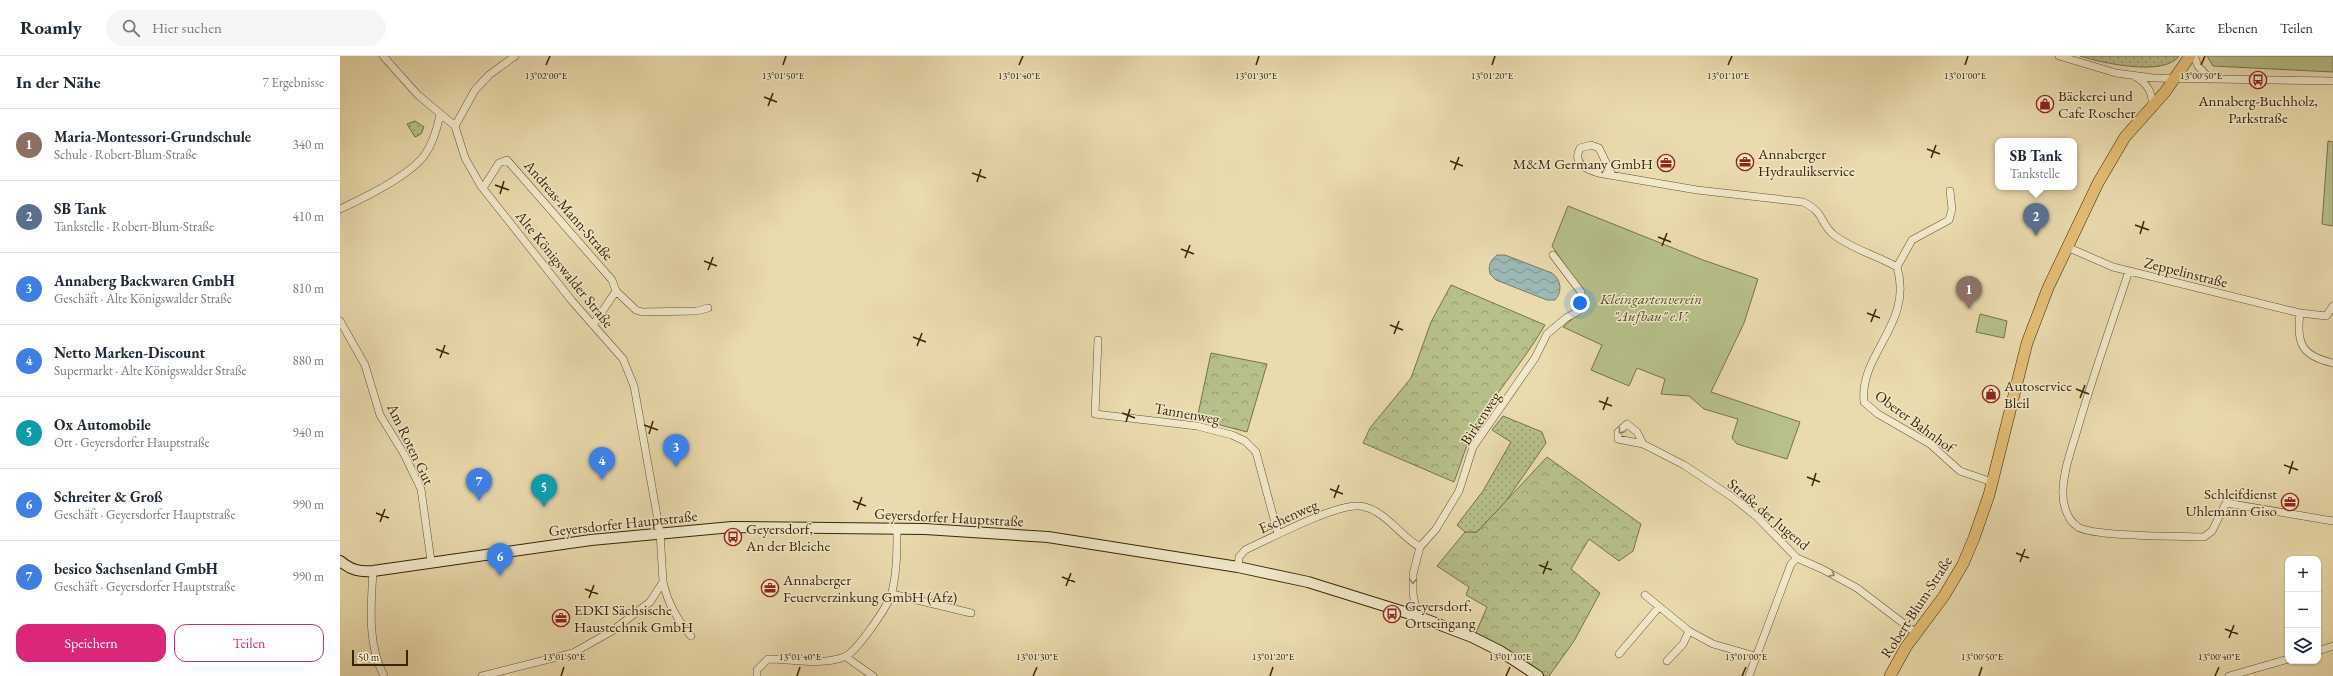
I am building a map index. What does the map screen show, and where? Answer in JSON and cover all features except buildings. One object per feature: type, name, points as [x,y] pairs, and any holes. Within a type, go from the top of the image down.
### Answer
[{"type":"main road","name":"Robert-Blum-Straße","points":[[1890,676],[1916,633],[1944,596],[1963,564],[1980,523],[2026,348],[2043,300],[2067,248],[2114,153],[2125,137],[2176,79],[2190,56]]},
{"type":"main road","name":"Geyersdorfer Hauptstraße","points":[[340,561],[348,568],[362,572],[431,561],[660,532],[756,526],[897,528],[1048,537],[1238,567],[1308,582],[1417,616],[1500,650],[1538,676]]},
{"type":"street","points":[[383,56],[418,95],[440,115],[447,118],[455,126],[475,90],[489,75],[515,56]]},
{"type":"street","points":[[2059,56],[2098,68],[2132,75],[2176,79],[2333,81]]},
{"type":"street","points":[[2194,56],[2198,66],[2210,79]]},
{"type":"street","points":[[2132,75],[2144,82],[2150,89],[2152,107]]},
{"type":"street","points":[[340,209],[363,198],[417,164],[431,143],[440,115]]},
{"type":"street","name":"Alte Königswalder Straße","points":[[455,126],[464,158],[483,188],[532,252],[623,359],[634,386],[660,532],[663,582],[667,599],[675,616],[691,636]]},
{"type":"street","points":[[1612,175],[1599,148],[1592,145],[1580,148],[1577,155],[1583,168],[1612,175],[1697,190],[1803,202],[1815,208],[1832,233],[1848,244],[1875,255],[1897,267],[1912,240],[1949,220],[1952,209],[1950,191]]},
{"type":"street","name":"Andreas-Mann-Straße","points":[[483,188],[499,163],[504,160],[512,164],[612,280],[616,291],[636,310],[642,312],[697,311],[708,308]]},
{"type":"street","name":"Zeppelinstraße","points":[[2067,248],[2113,267],[2300,313],[2326,316],[2333,306]]},
{"type":"street","name":"Birkenweg","points":[[1417,616],[1413,593],[1413,574],[1420,547],[1436,529],[1459,491],[1473,447],[1535,358],[1547,334],[1566,318],[1577,312],[1581,306],[1581,292],[1553,256]]},
{"type":"street","name":"Oberer Bahnhof","points":[[1897,267],[1902,283],[1899,304],[1890,330],[1864,380],[1864,402],[1878,414],[1930,444],[1960,471],[1992,482]]},
{"type":"street","points":[[2129,271],[2094,372],[2067,469],[2064,496],[2065,509],[2072,521],[2078,527],[2096,532],[2204,537],[2212,531],[2226,503],[2333,521]]},
{"type":"street","points":[[593,325],[616,291]]},
{"type":"street","points":[[2300,313],[2299,334],[2303,349],[2313,358],[2333,363]]},
{"type":"street","name":"Am Roten Gut","points":[[340,321],[366,365],[380,415],[404,454],[421,488],[431,561]]},
{"type":"street","name":"Tannenweg","points":[[1098,340],[1095,414],[1197,426],[1232,435],[1245,441],[1256,452],[1278,534]]},
{"type":"street","name":"Straße der Jugend","points":[[1643,444],[1684,465],[1732,497],[1777,536],[1797,558],[1822,569],[1857,588],[1916,633]]},
{"type":"street","name":"Eschenweg","points":[[1238,567],[1239,557],[1245,550],[1329,512],[1357,506],[1374,511],[1396,526],[1409,542],[1420,547]]},
{"type":"street","points":[[757,673],[768,659],[831,661],[846,657],[856,648],[892,594],[897,562],[897,528]]},
{"type":"street","points":[[1749,676],[1755,656],[1791,564],[1797,558]]},
{"type":"street","points":[[373,571],[372,640],[377,664],[384,676]]},
{"type":"street","points":[[482,676],[573,654],[590,645],[650,602],[663,582]]},
{"type":"street","points":[[892,594],[971,613]]},
{"type":"street","points":[[1645,595],[1689,631],[1713,644],[1755,656]]},
{"type":"street","points":[[1619,654],[1660,607]]},
{"type":"street","points":[[1667,662],[1683,644],[1689,631]]},
{"type":"street","points":[[2321,650],[2333,646]]},
{"type":"street","points":[[846,657],[873,676]]},
{"type":"street","points":[[2229,676],[2285,661]]},
{"type":"green space","points":[[2080,56],[2179,56],[2171,62],[2160,66],[2147,67],[2117,65]]},
{"type":"green space","points":[[2207,56],[2333,56],[2333,72],[2213,66]]},
{"type":"green space","points":[[415,121],[424,127],[421,134],[415,137],[407,124]]},
{"type":"green space","points":[[2328,141],[2333,142],[2333,226],[2322,224]]},
{"type":"green space","name":"Kleingartenverein \"Aufbau\" e.V.","points":[[1568,206],[1703,260],[1758,279],[1744,323],[1711,392],[1800,422],[1787,459],[1737,444],[1732,438],[1738,419],[1704,409],[1689,396],[1661,394],[1665,379],[1637,368],[1629,386],[1591,370],[1602,345],[1563,327],[1579,313],[1583,291],[1552,246]]},
{"type":"green space","points":[[1451,285],[1545,325],[1479,422],[1471,436],[1454,482],[1363,443],[1370,428],[1411,378],[1431,322]]},
{"type":"green space","points":[[1980,314],[2007,321],[2004,338],[1976,332]]},
{"type":"green space","points":[[1211,353],[1267,364],[1247,432],[1197,419]]},
{"type":"green space","points":[[1503,416],[1542,432],[1546,443],[1506,501],[1477,532],[1465,532],[1457,525],[1483,491],[1511,442],[1492,430]]},
{"type":"green space","points":[[1547,457],[1641,524],[1633,551],[1619,561],[1589,539],[1571,569],[1600,593],[1574,641],[1549,676],[1544,676],[1502,649],[1475,635],[1487,607],[1466,595],[1469,587],[1437,566],[1465,532],[1477,532]]},
{"type":"water","points":[[1497,255],[1505,255],[1552,273],[1559,282],[1560,286],[1558,297],[1555,300],[1547,300],[1496,280],[1490,274],[1489,266],[1491,261]]},
{"type":"place","name":"Annaberg-Buchholz, Parkstraße","points":[[2258,80]]},
{"type":"place","name":"Bäckerei und Cafe Roscher","points":[[2045,104]]},
{"type":"place","name":"Annaberger Hydraulikservice","points":[[1745,162]]},
{"type":"place","name":"M&M Germany GmbH","points":[[1666,163]]},
{"type":"place","name":"SB Tank","points":[[2036,236]]},
{"type":"place","name":"Maria-Montessori-Grundschule","points":[[1969,309]]},
{"type":"place","name":"Autoservice Bleil","points":[[1991,394]]},
{"type":"place","name":"Annaberg Backwaren GmbH","points":[[676,467]]},
{"type":"place","name":"Netto Marken-Discount","points":[[602,480]]},
{"type":"place","name":"besico Sachsenland GmbH","points":[[479,501]]},
{"type":"place","name":"Schleifdienst Uhlemann Giso","points":[[2290,502]]},
{"type":"place","name":"Ox Automobile","points":[[544,507]]},
{"type":"place","name":"Geyersdorf, An der Bleiche","points":[[733,537]]},
{"type":"place","name":"Schreiter & Groß","points":[[500,576]]},
{"type":"place","name":"Annaberger Feuerverzinkung GmbH (Afz)","points":[[770,588]]},
{"type":"place","name":"Geyersdorf, Ortseingang","points":[[1392,614]]},
{"type":"place","name":"EDKI Sächsische Haustechnik GmbH","points":[[561,618]]}]
